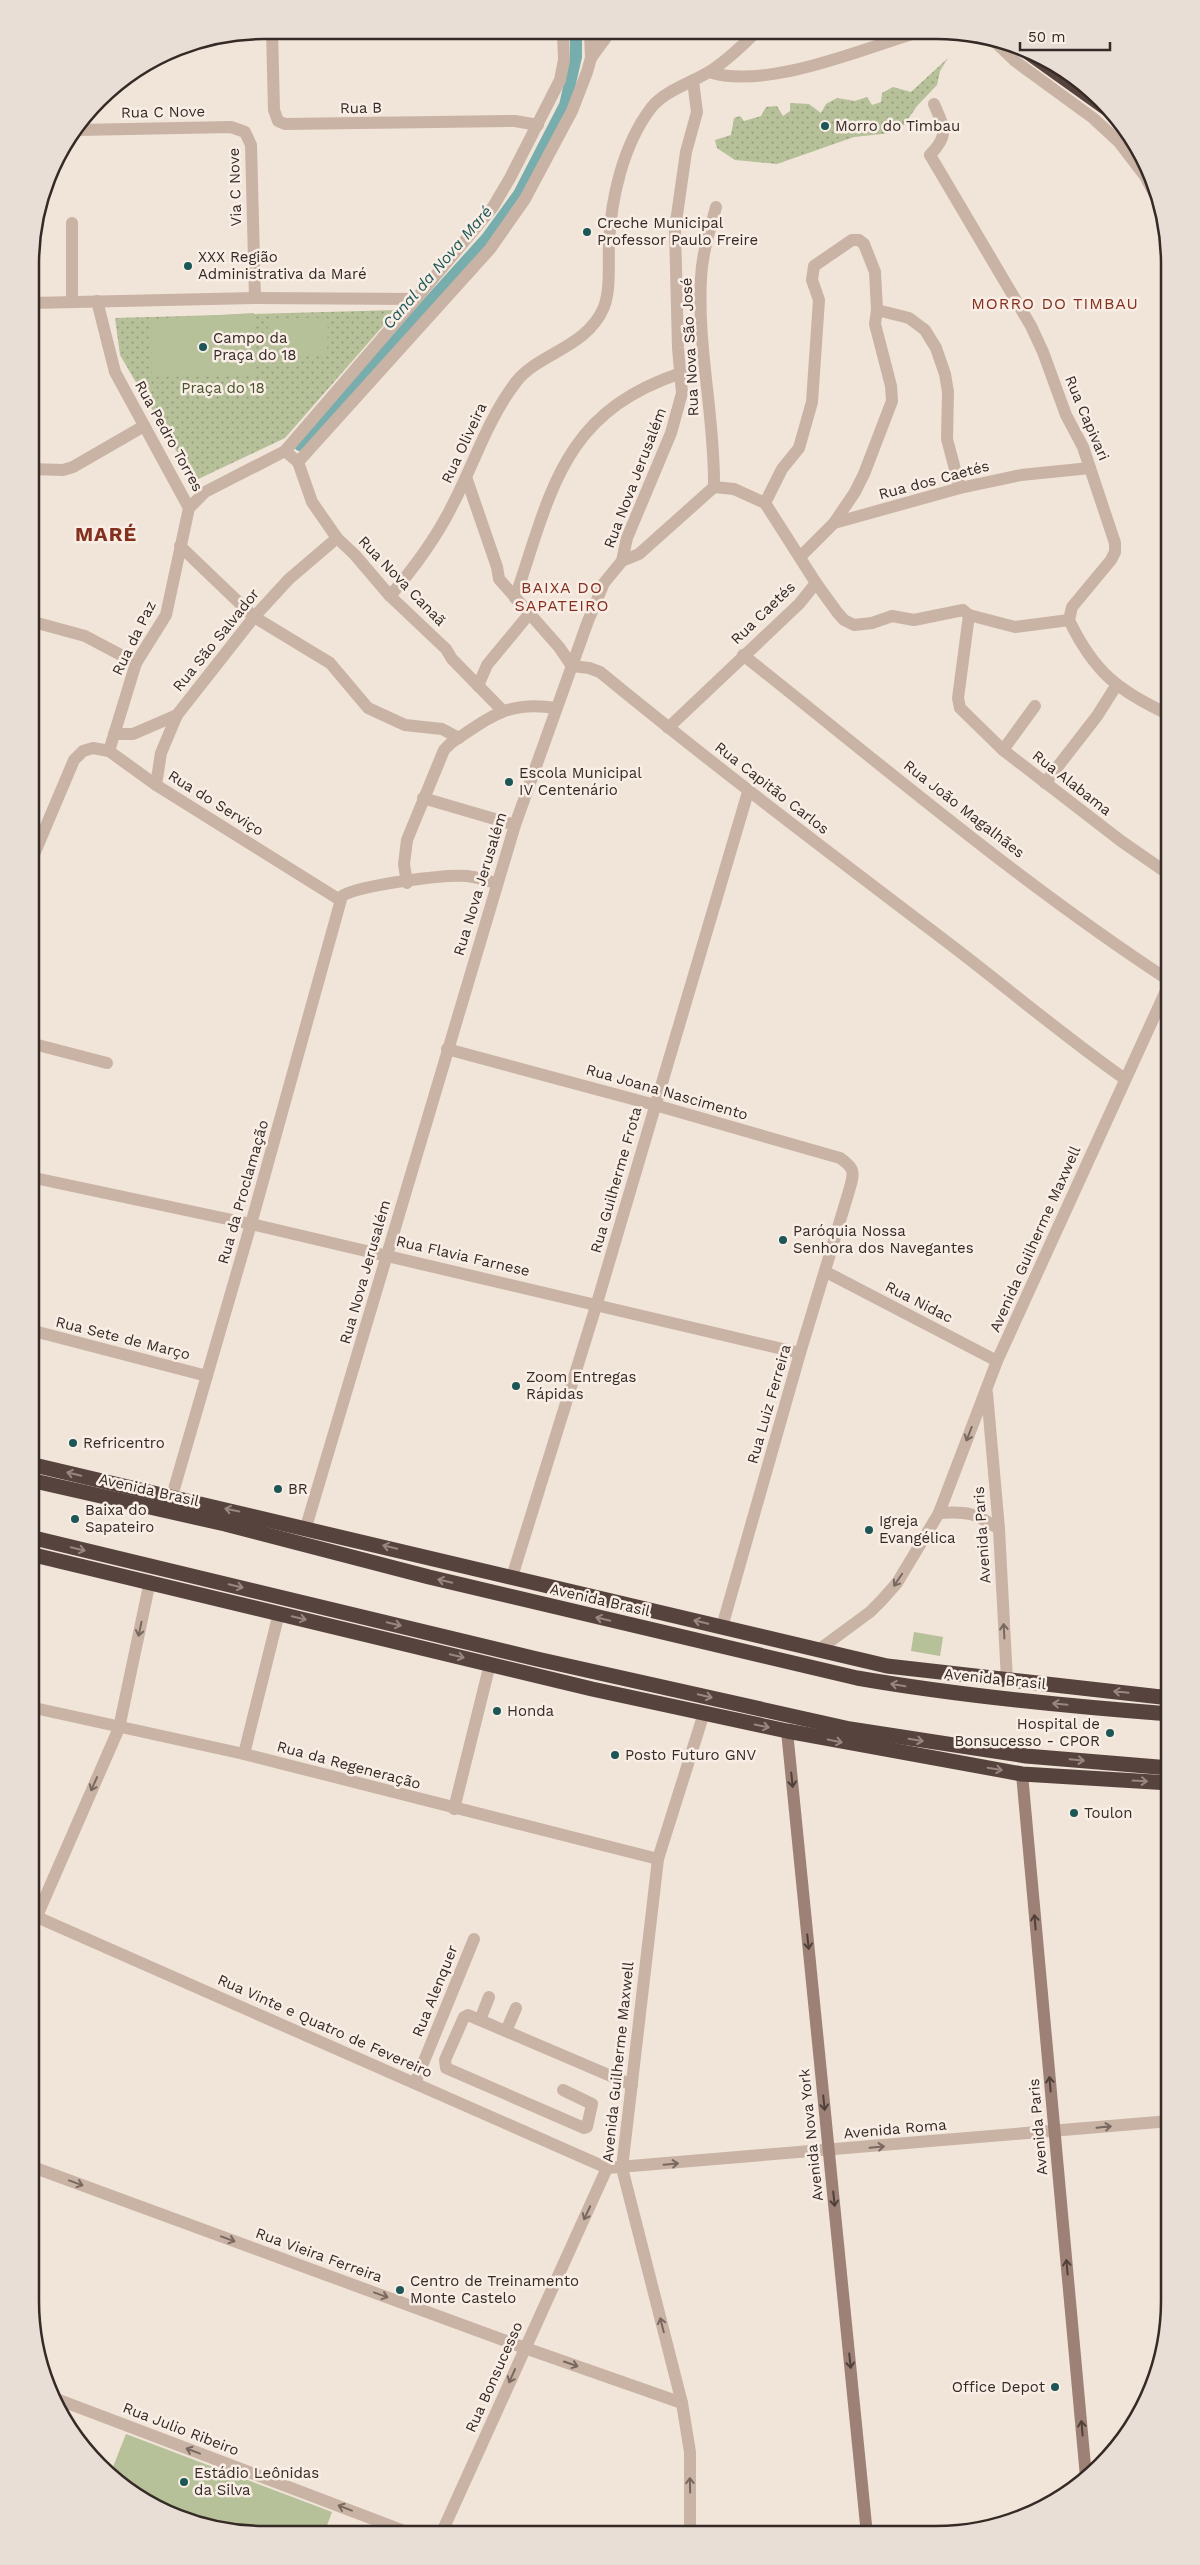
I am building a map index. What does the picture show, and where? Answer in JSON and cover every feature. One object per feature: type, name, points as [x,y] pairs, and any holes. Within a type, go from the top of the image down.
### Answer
[{"type":"highway","points":[[1048,69],[1082,92]]},
{"type":"highway","name":"Avenida Brasil","points":[[39,1466],[306,1527],[817,1651],[887,1666],[1161,1697]]},
{"type":"highway","name":"Avenida Brasil","points":[[39,1482],[225,1524],[429,1577],[857,1678],[904,1686],[1161,1713]]},
{"type":"highway","points":[[39,1539],[537,1658],[850,1729],[1026,1756],[1161,1767]]},
{"type":"highway","points":[[39,1556],[150,1581],[490,1664],[787,1731],[1022,1774],[1161,1782]]},
{"type":"highway","points":[[637,1627],[817,1651]]},
{"type":"highway","points":[[537,1658],[573,1673],[675,1699],[704,1713]]},
{"type":"main road","name":"Avenida Nova York","points":[[787,1731],[866,2526]]},
{"type":"main road","name":"Avenida Paris","points":[[1022,1774],[1085,2471]]},
{"type":"street","name":"Rua B","points":[[272,39],[274,110],[278,121],[285,124],[515,121],[538,125]]},
{"type":"street","points":[[563,39],[562,71],[556,90],[493,207],[416,300],[284,451],[298,462],[490,249],[525,199],[572,111],[591,58],[605,39]]},
{"type":"street","points":[[590,39],[591,58]]},
{"type":"street","name":"Rua Oliveira","points":[[390,596],[418,564],[440,530],[491,420],[518,380],[528,371],[578,339],[600,315],[608,290],[609,231],[615,193],[625,159],[652,106],[709,72],[749,39]]},
{"type":"street","points":[[709,72],[730,77],[762,76],[810,65],[896,39]]},
{"type":"street","points":[[1002,48],[1015,61],[1093,118],[1119,142],[1141,171]]},
{"type":"street","name":"Rua Nova Jerusalém","points":[[306,1527],[515,826],[556,708],[604,583],[622,561],[627,538],[679,409],[682,393],[678,348],[675,229],[686,152],[696,112],[693,81]]},
{"type":"street","name":"Rua Capivari","points":[[934,104],[944,132],[940,144],[930,154],[1031,326],[1044,352],[1066,415],[1090,468],[1110,528],[1115,552],[1096,581],[1072,607],[1069,620]]},
{"type":"street","name":"Rua C Nove","points":[[83,130],[231,127],[241,129],[248,135]]},
{"type":"street","name":"Via C Nove","points":[[248,135],[251,144],[255,298]]},
{"type":"street","name":"Rua Nova São José","points":[[714,487],[715,456],[708,415],[701,298],[705,250],[716,207]]},
{"type":"street","points":[[72,223],[72,302]]},
{"type":"street","points":[[622,561],[639,554],[714,487],[734,489],[765,503],[782,469],[799,448],[812,402],[819,300],[812,280],[814,266],[852,240],[859,240],[864,244],[875,272],[877,310],[875,324],[891,386],[892,401],[864,474],[855,492],[834,523]]},
{"type":"street","points":[[39,303],[255,298],[416,300]]},
{"type":"street","name":"Rua Pedro Torres","points":[[97,301],[115,372],[190,508],[205,492],[284,451]]},
{"type":"street","points":[[877,310],[909,318],[925,330],[936,348],[945,374],[948,392],[947,439],[960,488]]},
{"type":"street","points":[[515,598],[548,498],[568,456],[609,410],[632,395],[681,373]]},
{"type":"street","points":[[39,469],[63,470],[73,467],[144,426]]},
{"type":"street","name":"Rua Nova Canaã","points":[[298,462],[312,502],[337,538],[356,555],[390,596],[446,649],[452,659],[502,710]]},
{"type":"street","name":"Rua dos Caetés","points":[[800,556],[834,523],[960,488],[1021,475],[1090,468]]},
{"type":"street","points":[[466,477],[497,567],[499,579],[530,612],[572,666]]},
{"type":"street","name":"Rua Caetés","points":[[668,728],[743,654],[799,604],[816,583],[765,503]]},
{"type":"street","name":"Rua da Paz","points":[[109,751],[136,663],[166,615],[190,508]]},
{"type":"street","name":"Rua São Salvador","points":[[156,785],[161,753],[176,715],[254,617],[289,579],[337,538]]},
{"type":"street","points":[[180,546],[254,617],[330,663],[340,672],[368,708],[405,725],[442,729],[459,738]]},
{"type":"street","points":[[816,583],[840,616],[854,625],[872,623],[892,616],[914,620],[963,610],[969,615],[1015,627],[1069,620],[1086,654],[1116,686],[1161,710]]},
{"type":"street","points":[[478,686],[487,665],[530,612]]},
{"type":"street","name":"Rua Alabama","points":[[969,615],[958,698],[960,708],[1003,750],[1120,841],[1161,869]]},
{"type":"street","points":[[39,624],[85,636],[136,663]]},
{"type":"street","name":"Rua João Magalhães","points":[[743,654],[1029,882],[1161,976]]},
{"type":"street","name":"Rua Capitão Carlos","points":[[572,666],[589,668],[600,672],[748,792],[946,941],[1072,1042],[1125,1079]]},
{"type":"street","points":[[1045,783],[1096,716],[1116,686]]},
{"type":"street","points":[[407,883],[404,864],[406,840],[444,750],[502,710],[539,705],[556,708]]},
{"type":"street","points":[[1003,750],[1035,706]]},
{"type":"street","points":[[114,734],[133,734],[176,715]]},
{"type":"street","points":[[39,843],[74,760],[83,751],[93,748],[109,751]]},
{"type":"street","name":"Rua do Serviço","points":[[109,751],[156,785],[341,898]]},
{"type":"street","name":"Rua Guilherme Frota","points":[[512,1576],[597,1303],[748,792]]},
{"type":"street","points":[[423,798],[515,826]]},
{"type":"street","points":[[341,898],[363,888],[467,876],[497,883]]},
{"type":"street","name":"Rua da Proclamação","points":[[172,1496],[251,1224],[341,898]]},
{"type":"street","name":"Avenida Guilherme Maxwell","points":[[817,1651],[870,1612],[897,1583],[939,1513],[997,1361],[1161,1001]]},
{"type":"street","points":[[39,1045],[107,1063]]},
{"type":"street","name":"Rua Joana Nascimento","points":[[447,1049],[655,1105],[840,1158],[850,1165],[853,1170],[849,1191]]},
{"type":"street","name":"Rua Flavia Farnese","points":[[39,1179],[251,1224],[597,1303],[800,1353]]},
{"type":"street","name":"Rua Luiz Ferreira","points":[[722,1627],[800,1353],[849,1191]]},
{"type":"street","name":"Rua Nidac","points":[[826,1272],[997,1361]]},
{"type":"street","name":"Rua Sete de Março","points":[[39,1332],[208,1376]]},
{"type":"street","name":"Avenida Paris","points":[[986,1389],[999,1529],[1007,1680]]},
{"type":"street","points":[[939,1513],[969,1513],[979,1516],[999,1529]]},
{"type":"street","points":[[39,1902],[119,1728],[150,1581]]},
{"type":"street","points":[[244,1754],[279,1613]]},
{"type":"street","points":[[454,1809],[490,1664]]},
{"type":"street","name":"Rua da Regeneração","points":[[39,1709],[244,1754],[454,1809],[658,1859]]},
{"type":"street","name":"Avenida Guilherme Maxwell","points":[[690,2526],[690,2452],[682,2403],[622,2168],[658,1859],[704,1713]]},
{"type":"street","name":"Rua Vinte e Quatro de Fevereiro","points":[[39,1918],[607,2168]]},
{"type":"street","name":"Rua Alenquer","points":[[415,2083],[474,1939]]},
{"type":"street","points":[[480,2020],[490,1997]]},
{"type":"street","points":[[506,2032],[516,2008]]},
{"type":"street","points":[[563,2090],[592,2104],[587,2127],[584,2128],[446,2068],[445,2060],[464,2017],[468,2015],[632,2085]]},
{"type":"street","name":"Avenida Roma","points":[[622,2168],[1161,2122]]},
{"type":"street","points":[[607,2168],[622,2168]]},
{"type":"street","name":"Rua Bonsucesso","points":[[445,2526],[607,2168]]},
{"type":"street","name":"Rua Vieira Ferreira","points":[[39,2169],[525,2348],[682,2403]]},
{"type":"street","name":"Rua Julio Ribeiro","points":[[62,2401],[392,2526]]},
{"type":"green space","points":[[948,58],[940,71],[937,85],[917,106],[904,125],[895,127],[891,133],[854,137],[777,164],[735,160],[717,148],[715,140],[731,135],[734,118],[740,116],[744,121],[761,116],[766,107],[777,106],[783,116],[790,111],[790,103],[809,104],[821,113],[826,104],[837,98],[855,101],[867,97],[872,105],[881,102],[882,93],[893,87],[911,92]]},
{"type":"green space","name":"Praça do 18","points":[[397,310],[285,438],[194,481],[120,355],[115,318]]},
{"type":"green space","name":"Campo da Praça do 18","points":[[254,313],[254,376],[152,377],[151,319]]},
{"type":"green space","points":[[268,318],[328,318],[327,356],[268,354]]},
{"type":"green space","points":[[914,1632],[943,1637],[940,1656],[911,1651]]},
{"type":"green space","name":"Estádio Leônidas da Silva","points":[[126,2434],[332,2512],[327,2526],[249,2526],[219,2522],[205,2519],[164,2503],[127,2480],[112,2468]]},
{"type":"waterway","name":"Canal da Nova Maré","points":[[300,445],[487,238],[519,194],[565,105],[576,57],[576,39]]},
{"type":"place","name":"Morro do Timbau","points":[[825,126]]},
{"type":"place","name":"Creche Municipal Professor Paulo Freire","points":[[587,232]]},
{"type":"place","name":"XXX Região Administrativa da Maré","points":[[188,266]]},
{"type":"place","name":"Campo da Praça do 18","points":[[203,347]]},
{"type":"place","name":"Escola Municipal IV Centenário","points":[[509,782]]},
{"type":"place","name":"Paróquia Nossa Senhora dos Navegantes","points":[[783,1240]]},
{"type":"place","name":"Zoom Entregas Rápidas","points":[[516,1386]]},
{"type":"place","name":"Refricentro","points":[[73,1443]]},
{"type":"place","name":"BR","points":[[278,1489]]},
{"type":"place","name":"Baixa do Sapateiro","points":[[75,1519]]},
{"type":"place","name":"Igreja Evangélica","points":[[869,1530]]},
{"type":"place","name":"Honda","points":[[497,1711]]},
{"type":"place","name":"Hospital de Bonsucesso - CPOR","points":[[1110,1733]]},
{"type":"place","name":"Posto Futuro GNV","points":[[615,1755]]},
{"type":"place","name":"Toulon","points":[[1074,1813]]},
{"type":"place","name":"Centro de Treinamento Monte Castelo","points":[[400,2290]]},
{"type":"place","name":"Office Depot","points":[[1055,2387]]},
{"type":"place","name":"Estádio Leônidas da Silva","points":[[184,2482]]},
{"type":"district","name":"MORRO DO TIMBAU","points":[[1055,303]]},
{"type":"district","name":"MARÉ","points":[[106,534]]},
{"type":"district","name":"BAIXA DO SAPATEIRO","points":[[562,596]]}]
